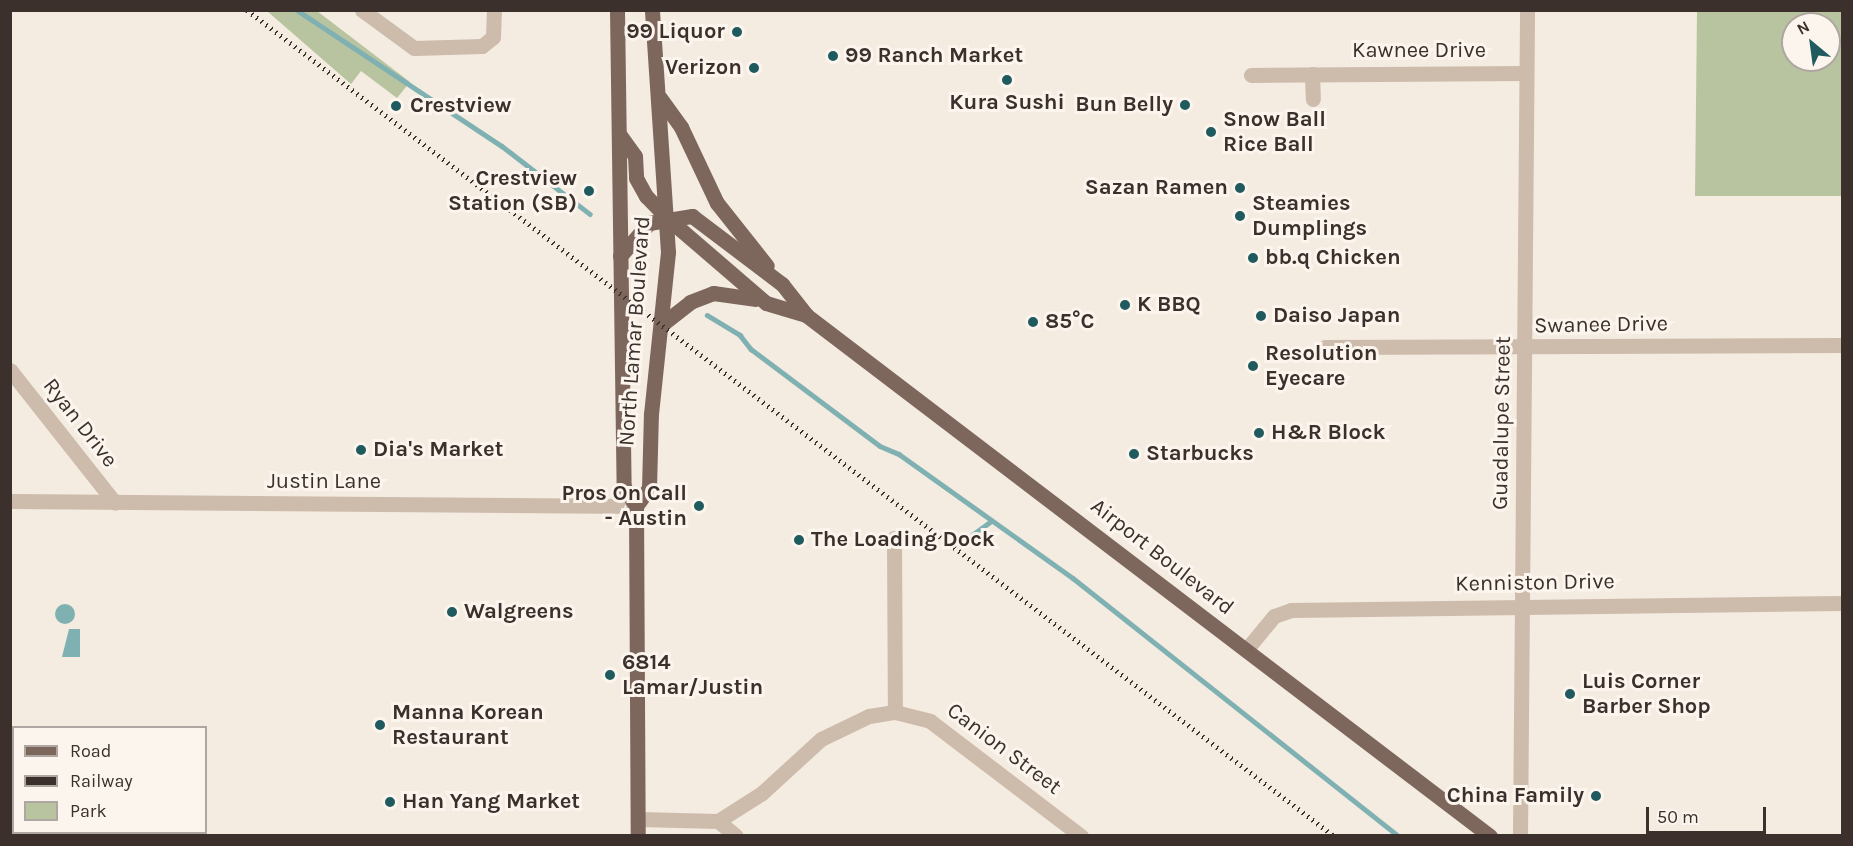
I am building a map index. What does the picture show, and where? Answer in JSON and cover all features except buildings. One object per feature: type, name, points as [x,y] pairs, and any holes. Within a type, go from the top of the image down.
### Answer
[{"type":"main road","name":"North Lamar Boulevard","points":[[617,10],[624,487],[636,506],[638,836]]},
{"type":"main road","name":"North Lamar Boulevard","points":[[636,506],[649,488],[666,218],[660,98],[652,10]]},
{"type":"main road","points":[[660,98],[681,127],[717,203],[782,284]]},
{"type":"main road","points":[[619,134],[635,156],[636,178],[646,196],[666,218],[634,234],[620,256]]},
{"type":"main road","name":"Airport Boulevard","points":[[666,218],[692,216],[782,284],[806,315],[1490,836]]},
{"type":"main road","name":"Airport Boulevard","points":[[666,218],[766,303],[806,315]]},
{"type":"main road","points":[[661,325],[684,305],[712,293],[742,293],[766,303]]},
{"type":"street","points":[[362,10],[414,48],[482,46],[493,37],[494,10]]},
{"type":"street","name":"Guadalupe Street","points":[[1520,836],[1526,349],[1527,10]]},
{"type":"street","name":"Kawnee Drive","points":[[1251,75],[1526,73]]},
{"type":"street","points":[[1312,74],[1313,99]]},
{"type":"street","name":"Swanee Drive","points":[[1325,347],[1526,349],[1842,345]]},
{"type":"street","name":"Ryan Drive","points":[[10,370],[115,503]]},
{"type":"street","name":"Justin Lane","points":[[10,501],[636,506]]},
{"type":"street","points":[[638,819],[718,821],[762,793],[821,739],[869,716],[895,712],[894,538]]},
{"type":"street","name":"Kenniston Drive","points":[[1246,650],[1274,616],[1291,610],[1522,605],[1842,603]]},
{"type":"street","name":"Canion Street","points":[[895,712],[930,721],[1081,836]]},
{"type":"street","points":[[718,821],[736,836]]},
{"type":"green space","points":[[267,11],[317,11],[410,82],[397,98],[361,71],[351,84]]},
{"type":"green space","points":[[1697,11],[1842,11],[1842,196],[1695,196]]},
{"type":"water","points":[[65,604],[72,607],[75,614],[72,621],[65,624],[58,621],[55,614],[58,607]]},
{"type":"water","points":[[69,629],[80,629],[80,657],[62,657]]},
{"type":"waterway","points":[[297,10],[502,146],[590,214]]},
{"type":"waterway","points":[[707,315],[740,335],[751,349],[880,446],[899,454],[1073,578],[1399,836]]},
{"type":"waterway","points":[[972,535],[990,522]]},
{"type":"railway","points":[[247,10],[1334,836]]},
{"type":"place","name":"99 Liquor","points":[[737,32]]},
{"type":"place","name":"99 Ranch Market","points":[[833,56]]},
{"type":"place","name":"Verizon","points":[[754,68]]},
{"type":"place","name":"Kura Sushi","points":[[1007,80]]},
{"type":"place","name":"Bun Belly","points":[[1185,105]]},
{"type":"place","name":"Crestview","points":[[396,106]]},
{"type":"place","name":"Snow Ball Rice Ball","points":[[1211,132]]},
{"type":"place","name":"Sazan Ramen","points":[[1240,188]]},
{"type":"place","name":"Crestview Station (SB)","points":[[589,191]]},
{"type":"place","name":"Steamies Dumplings","points":[[1240,216]]},
{"type":"place","name":"bb.q Chicken","points":[[1253,258]]},
{"type":"place","name":"K BBQ","points":[[1125,305]]},
{"type":"place","name":"Daiso Japan","points":[[1261,316]]},
{"type":"place","name":"85°C","points":[[1033,322]]},
{"type":"place","name":"Resolution Eyecare","points":[[1253,366]]},
{"type":"place","name":"H&R Block","points":[[1259,433]]},
{"type":"place","name":"Dia's Market","points":[[361,450]]},
{"type":"place","name":"Starbucks","points":[[1134,454]]},
{"type":"place","name":"Pros On Call - Austin","points":[[699,506]]},
{"type":"place","name":"The Loading Dock","points":[[799,540]]},
{"type":"place","name":"Walgreens","points":[[452,612]]},
{"type":"place","name":"6814 Lamar/Justin","points":[[610,675]]},
{"type":"place","name":"Luis Corner Barber Shop","points":[[1570,694]]},
{"type":"place","name":"Manna Korean Restaurant","points":[[380,725]]},
{"type":"place","name":"China Family","points":[[1596,796]]},
{"type":"place","name":"Han Yang Market","points":[[390,802]]}]
